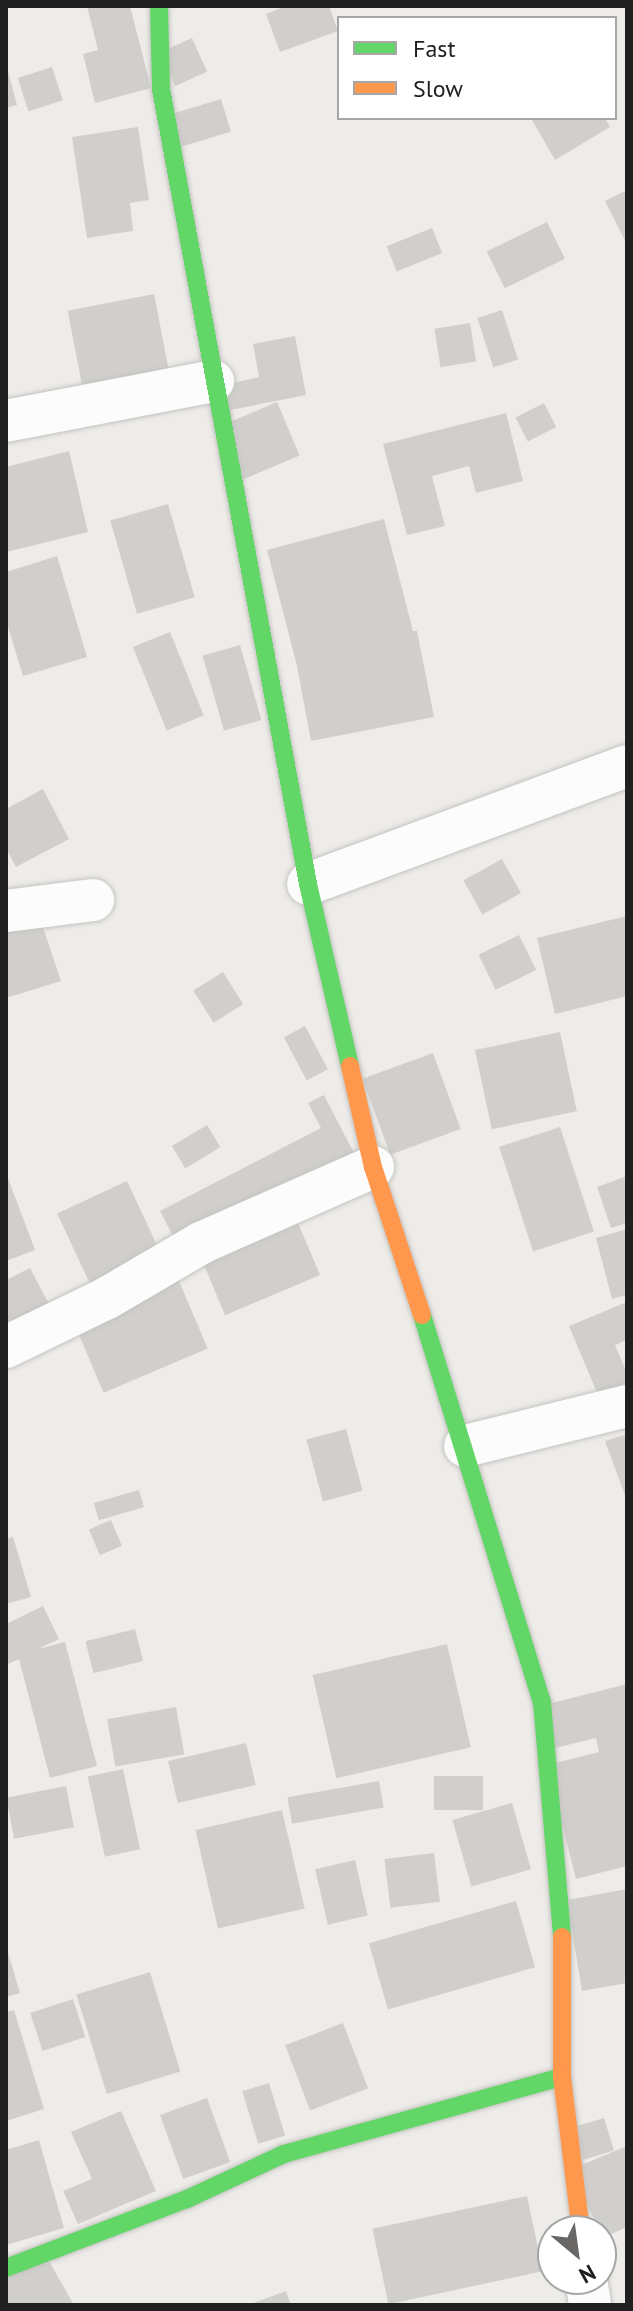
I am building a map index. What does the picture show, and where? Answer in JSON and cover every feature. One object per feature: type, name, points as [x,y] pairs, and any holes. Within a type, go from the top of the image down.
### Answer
[{"type":"street","points":[[159,6],[161,89],[308,884],[373,1167],[465,1446],[542,1702],[564,1958],[562,2077],[579,2215]]},
{"type":"street","points":[[6,421],[213,381]]},
{"type":"street","points":[[308,884],[627,766]]},
{"type":"street","points":[[6,911],[93,900]]},
{"type":"street","points":[[6,1347],[107,1298],[203,1242],[373,1167]]},
{"type":"street","points":[[465,1446],[627,1406]]},
{"type":"street","points":[[6,2268],[187,2199],[284,2154],[562,2077]]},
{"type":"building","points":[[87,6],[130,6],[151,88],[95,103],[83,54],[98,50]]},
{"type":"building","points":[[286,6],[329,6],[337,31],[280,52],[266,14]]},
{"type":"building","points":[[192,38],[207,72],[175,86],[160,52]]},
{"type":"building","points":[[6,63],[17,105],[6,108]]},
{"type":"building","points":[[52,67],[63,100],[29,111],[18,78]]},
{"type":"building","points":[[221,99],[231,132],[177,148],[167,115]]},
{"type":"building","points":[[532,120],[606,120],[610,127],[555,160]]},
{"type":"building","points":[[138,127],[149,200],[130,203],[133,231],[87,238],[72,137]]},
{"type":"building","points":[[627,190],[627,245],[605,201]]},
{"type":"building","points":[[547,222],[565,259],[505,288],[487,251]]},
{"type":"building","points":[[432,228],[442,253],[397,271],[387,246]]},
{"type":"building","points":[[154,294],[170,378],[84,395],[68,311]]},
{"type":"building","points":[[502,310],[518,359],[493,367],[477,318]]},
{"type":"building","points":[[470,323],[476,362],[441,367],[434,329]]},
{"type":"building","points":[[295,336],[306,395],[225,411],[220,386],[259,377],[253,344]]},
{"type":"building","points":[[277,402],[300,455],[244,479],[221,426]]},
{"type":"building","points":[[544,403],[556,427],[528,442],[515,418]]},
{"type":"building","points":[[506,413],[523,481],[476,493],[469,466],[432,476],[445,526],[407,535],[383,444]]},
{"type":"building","points":[[69,451],[88,532],[6,552],[6,467]]},
{"type":"building","points":[[168,504],[195,597],[137,614],[110,521]]},
{"type":"building","points":[[384,519],[413,631],[417,631],[434,717],[311,741],[297,666],[267,550]]},
{"type":"building","points":[[57,556],[87,657],[23,676],[6,620],[6,572]]},
{"type":"building","points":[[170,632],[204,715],[167,730],[133,647]]},
{"type":"building","points":[[240,645],[261,720],[224,731],[203,656]]},
{"type":"building","points":[[43,789],[69,839],[16,867],[6,848],[6,809]]},
{"type":"building","points":[[502,859],[521,893],[482,914],[464,880]]},
{"type":"building","points":[[627,916],[627,996],[555,1014],[537,938]]},
{"type":"building","points":[[40,918],[61,981],[6,998],[6,929]]},
{"type":"building","points":[[519,935],[536,970],[496,990],[479,955]]},
{"type":"building","points":[[223,972],[243,1004],[213,1023],[193,991]]},
{"type":"building","points":[[305,1026],[328,1069],[307,1081],[284,1037]]},
{"type":"building","points":[[560,1032],[577,1111],[492,1129],[475,1050]]},
{"type":"building","points":[[433,1053],[461,1129],[390,1155],[363,1079]]},
{"type":"building","points":[[324,1095],[355,1155],[178,1246],[160,1211],[321,1128],[308,1103]]},
{"type":"building","points":[[207,1125],[220,1147],[185,1168],[172,1146]]},
{"type":"building","points":[[560,1127],[594,1232],[533,1251],[499,1147]]},
{"type":"building","points":[[6,1173],[35,1250],[6,1261]]},
{"type":"building","points":[[627,1176],[627,1223],[611,1228],[597,1187]]},
{"type":"building","points":[[127,1181],[160,1252],[90,1284],[57,1214]]},
{"type":"building","points":[[295,1216],[320,1275],[225,1315],[200,1256]]},
{"type":"building","points":[[627,1229],[627,1295],[612,1299],[596,1238]]},
{"type":"building","points":[[30,1268],[54,1314],[6,1339],[6,1280]]},
{"type":"building","points":[[176,1274],[208,1349],[104,1393],[72,1318]]},
{"type":"building","points":[[627,1302],[627,1340],[615,1345],[627,1373],[627,1383],[598,1395],[569,1326]]},
{"type":"building","points":[[346,1429],[363,1491],[323,1501],[306,1440]]},
{"type":"building","points":[[627,1434],[627,1501],[605,1441]]},
{"type":"building","points":[[139,1490],[144,1507],[99,1520],[94,1503]]},
{"type":"building","points":[[111,1520],[122,1546],[100,1555],[89,1529]]},
{"type":"building","points":[[13,1537],[31,1597],[6,1604],[6,1539]]},
{"type":"building","points":[[43,1606],[59,1639],[38,1649],[65,1642],[97,1766],[50,1778],[19,1659],[6,1665],[6,1624]]},
{"type":"building","points":[[135,1629],[143,1661],[93,1673],[86,1641]]},
{"type":"building","points":[[447,1644],[471,1747],[336,1778],[313,1675]]},
{"type":"building","points":[[627,1684],[627,1866],[576,1879],[547,1765],[599,1752],[596,1738],[551,1749],[540,1706]]},
{"type":"building","points":[[176,1707],[184,1754],[115,1766],[107,1719]]},
{"type":"building","points":[[246,1743],[256,1785],[178,1803],[168,1761]]},
{"type":"building","points":[[123,1769],[140,1849],[105,1857],[88,1776]]},
{"type":"building","points":[[434,1776],[483,1776],[483,1810],[434,1810]]},
{"type":"building","points":[[379,1781],[384,1808],[292,1824],[287,1797]]},
{"type":"building","points":[[66,1786],[74,1827],[14,1839],[6,1798]]},
{"type":"building","points":[[512,1803],[531,1869],[471,1886],[452,1820]]},
{"type":"building","points":[[282,1810],[305,1908],[218,1928],[195,1830]]},
{"type":"building","points":[[434,1853],[440,1902],[390,1908],[384,1859]]},
{"type":"building","points":[[355,1860],[368,1916],[328,1925],[315,1869]]},
{"type":"building","points":[[627,1889],[627,1983],[582,1991],[567,1900]]},
{"type":"building","points":[[516,1901],[535,1967],[388,2009],[369,1943]]},
{"type":"building","points":[[6,1946],[20,1993],[6,1997]]},
{"type":"building","points":[[150,1972],[180,2071],[107,2094],[76,1995]]},
{"type":"building","points":[[73,1999],[85,2037],[43,2051],[30,2013]]},
{"type":"building","points":[[14,2010],[44,2109],[6,2121],[6,2012]]},
{"type":"building","points":[[343,2023],[368,2088],[310,2111],[285,2045]]},
{"type":"building","points":[[269,2083],[285,2136],[258,2144],[242,2091]]},
{"type":"building","points":[[207,2098],[230,2162],[183,2179],[160,2115]]},
{"type":"building","points":[[121,2111],[156,2191],[78,2224],[63,2191],[92,2179],[71,2132]]},
{"type":"building","points":[[604,2118],[614,2151],[583,2160],[573,2127]]},
{"type":"building","points":[[39,2140],[64,2228],[6,2245],[6,2150]]},
{"type":"building","points":[[627,2146],[627,2227],[617,2231],[617,2215],[592,2215],[572,2169]]},
{"type":"building","points":[[527,2196],[537,2243],[537,2273],[388,2304],[372,2229]]},
{"type":"building","points":[[45,2254],[74,2305],[6,2305],[6,2276]]},
{"type":"building","points":[[286,2291],[291,2305],[248,2305]]},
{"type":"traffic: fast","points":[[159,6],[161,89],[308,884],[350,1066]]},
{"type":"traffic: fast","points":[[422,1315],[542,1702],[562,1937]]},
{"type":"traffic: fast","points":[[6,2268],[187,2199],[284,2154],[562,2077]]},
{"type":"traffic: slow","points":[[350,1066],[373,1167],[422,1315]]},
{"type":"traffic: slow","points":[[562,1937],[562,2077],[579,2215]]}]
